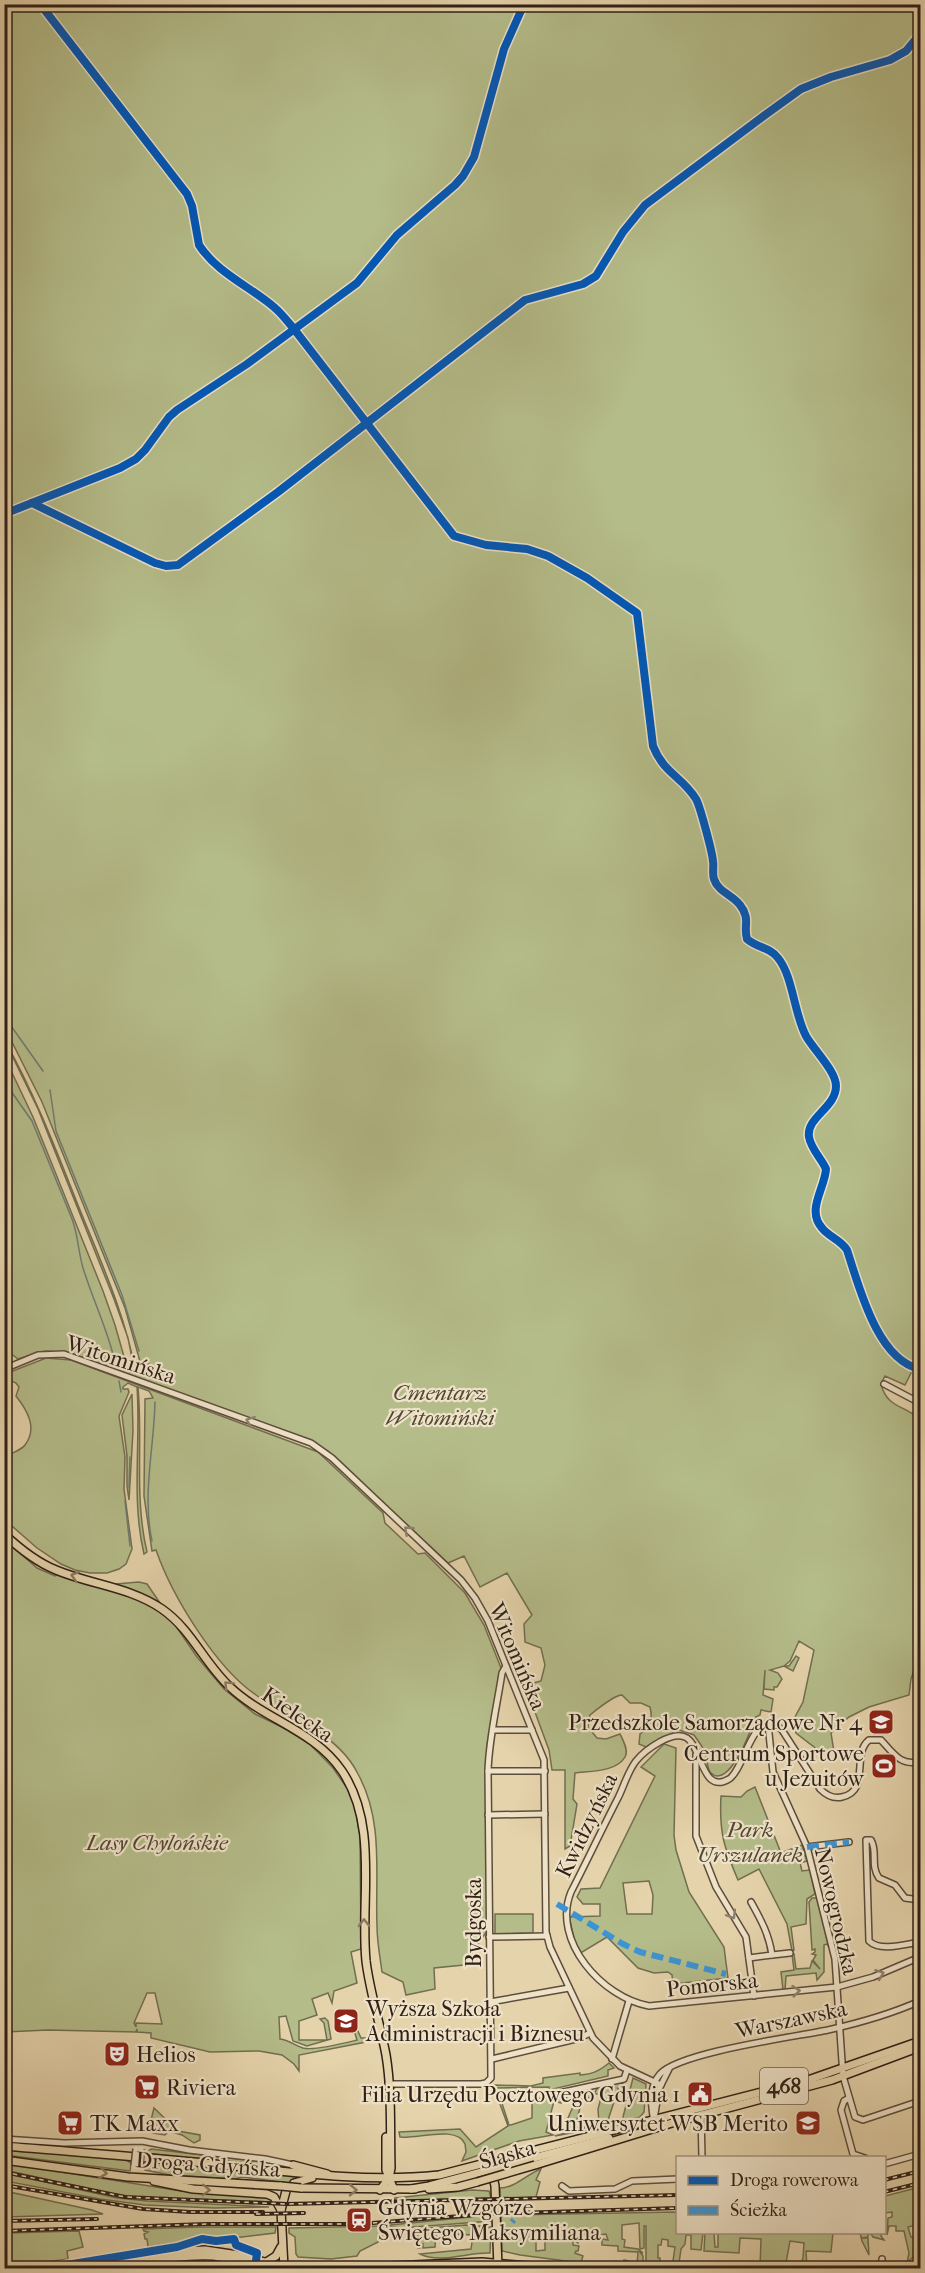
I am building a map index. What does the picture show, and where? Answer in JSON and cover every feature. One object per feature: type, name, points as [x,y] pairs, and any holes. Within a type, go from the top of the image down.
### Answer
[{"type":"main road","name":"Kielecka","points":[[4,1534],[32,1557],[56,1570],[132,1593],[161,1608],[186,1630],[219,1675],[234,1690],[251,1704],[308,1736],[333,1760],[351,1787],[363,1828],[365,1943],[369,1981],[386,2054],[391,2168],[389,2178]]},
{"type":"main road","name":"Śląska","points":[[411,2189],[448,2188],[535,2166],[654,2124],[843,2072],[921,2041]]},
{"type":"main road","name":"Śląska","points":[[479,2165],[700,2114],[921,2047]]},
{"type":"main road","name":"Kielecka","points":[[388,2084],[386,2090],[386,2166],[394,2190]]},
{"type":"main road","name":"468","points":[[514,2162],[654,2124]]},
{"type":"main road","name":"Droga Gdyńska","points":[[4,2146],[161,2159],[320,2176],[389,2178]]},
{"type":"main road","name":"Droga Gdyńska","points":[[4,2160],[149,2179],[284,2189],[297,2186],[380,2190],[411,2189]]},
{"type":"main road","points":[[411,2189],[514,2162]]},
{"type":"main road","points":[[495,2186],[502,2172],[514,2162]]},
{"type":"main road","points":[[293,2165],[335,2177]]},
{"type":"main road","name":"468","points":[[389,2178],[446,2174],[479,2165]]},
{"type":"main road","points":[[479,2165],[489,2169],[493,2174],[498,2265]]},
{"type":"main road","points":[[377,2178],[386,2166]]},
{"type":"main road","name":"468","points":[[297,2186],[320,2176]]},
{"type":"main road","points":[[380,2190],[389,2178]]},
{"type":"main road","points":[[149,2179],[193,2189],[267,2194],[274,2198],[281,2210]]},
{"type":"main road","points":[[110,2268],[196,2256],[285,2268],[281,2210],[284,2189]]},
{"type":"main road","points":[[264,2266],[276,2256],[282,2242]]},
{"type":"main road","points":[[72,2268],[196,2250],[226,2252],[264,2266]]},
{"type":"main road","points":[[343,2268],[498,2265],[551,2268]]},
{"type":"street","name":"Witomińska","points":[[4,1369],[38,1355],[64,1354],[311,1443],[332,1458],[464,1582],[484,1613],[544,1760],[547,1936],[590,2033],[612,2059],[627,2070],[658,2084]]},
{"type":"street","points":[[912,1367],[921,1369]]},
{"type":"street","points":[[884,1384],[921,1403]]},
{"type":"street","name":"Bydgoska","points":[[388,2084],[486,2083],[491,2078],[488,1771],[490,1740],[502,1673],[506,1666]]},
{"type":"street","points":[[696,1750],[707,1776],[716,1782],[727,1780],[737,1770],[756,1730],[768,1724],[774,1724],[782,1730],[820,1789],[832,1797],[848,1795],[857,1786],[862,1749],[869,1740],[881,1740],[895,1756],[904,1762],[921,1761]]},
{"type":"street","name":"Nowogrodzka","points":[[768,1724],[773,1772],[807,1847],[835,1959],[843,2072],[849,2098]]},
{"type":"street","points":[[493,1730],[532,1730]]},
{"type":"street","name":"Kwidzyńska","points":[[568,1899],[634,1766],[648,1751],[673,1735],[685,1737],[696,1750]]},
{"type":"street","points":[[696,1750],[697,1841],[716,1887],[746,1937],[754,1996]]},
{"type":"street","points":[[488,1771],[545,1771]]},
{"type":"street","points":[[488,1815],[545,1814]]},
{"type":"street","points":[[921,1900],[906,1898],[895,1885],[879,1878],[873,1864],[873,1843],[871,1840],[866,1840],[869,1941],[874,1946],[881,1947],[921,1942]]},
{"type":"street","points":[[807,1847],[849,1842]]},
{"type":"street","name":"Pomorska","points":[[568,1899],[567,1918],[575,1952],[610,1989],[629,2001],[649,2006],[837,1987],[873,1977],[921,1957]]},
{"type":"street","points":[[751,1902],[770,1938],[772,1955]]},
{"type":"street","points":[[489,1937],[547,1936]]},
{"type":"street","points":[[749,1958],[790,1953]]},
{"type":"street","points":[[490,2002],[569,1988]]},
{"type":"street","points":[[612,2059],[629,2001]]},
{"type":"street","name":"Warszawska","points":[[658,2084],[662,2072],[721,2050],[840,2027],[921,2001]]},
{"type":"street","points":[[492,2059],[580,2038],[590,2033]]},
{"type":"street","points":[[550,2095],[624,2079],[627,2070]]},
{"type":"street","points":[[654,2124],[651,2113],[658,2084]]},
{"type":"street","points":[[861,2156],[853,2154],[843,2116],[843,2103],[849,2098],[855,2117],[860,2121],[921,2101]]},
{"type":"street","points":[[700,2114],[702,2156]]},
{"type":"street","points":[[4,2139],[64,2143],[139,2141],[293,2165]]},
{"type":"street","points":[[137,2177],[139,2141]]},
{"type":"street","points":[[886,2164],[921,2154]]},
{"type":"street","points":[[562,2186],[569,2191],[615,2189],[632,2181],[676,2179]]},
{"type":"street","points":[[881,2268],[882,2259]]},
{"type":"green space","name":"Cmentarz Witomiński","points":[[5,5],[920,5],[920,1368],[913,1369],[905,1385],[885,1376],[881,1384],[884,1393],[894,1404],[911,1413],[920,1423],[920,1667],[915,1667],[909,1695],[869,1707],[849,1717],[831,1733],[834,1752],[818,1750],[796,1733],[795,1717],[803,1702],[814,1650],[799,1641],[790,1661],[784,1666],[770,1670],[778,1673],[782,1679],[774,1690],[764,1689],[765,1670],[763,1695],[773,1699],[771,1712],[761,1710],[760,1715],[754,1718],[738,1757],[725,1773],[718,1776],[709,1771],[705,1752],[694,1735],[679,1730],[646,1747],[639,1744],[640,1734],[647,1729],[650,1722],[650,1707],[641,1703],[630,1703],[622,1695],[619,1696],[590,1715],[588,1727],[597,1738],[606,1739],[620,1734],[626,1755],[616,1766],[575,1773],[573,1799],[577,1804],[570,1846],[565,1849],[565,1770],[552,1770],[549,1750],[525,1685],[541,1681],[545,1665],[541,1648],[525,1642],[524,1624],[532,1615],[507,1573],[480,1587],[464,1556],[448,1563],[328,1451],[309,1440],[70,1353],[45,1351],[18,1359],[5,1349],[5,1324],[10,1324],[4,1293],[5,1227],[10,1220],[4,1215],[4,1078],[8,1075],[5,1072],[5,1058],[33,1117],[103,1291],[125,1360],[117,1361],[124,1370],[135,1373],[129,1342],[136,1374],[145,1376],[150,1369],[149,1364],[141,1365],[125,1308],[42,1102],[5,1028]]},
{"type":"green space","points":[[4,1039],[36,1102],[54,1145],[105,1271],[127,1335],[38,1109]]},
{"type":"green space","points":[[46,1358],[71,1360],[318,1452],[383,1513],[385,1523],[418,1554],[425,1553],[465,1593],[484,1625],[501,1668],[487,1745],[487,1931],[464,1965],[434,1968],[435,1989],[406,1995],[403,1982],[382,1972],[377,1932],[375,1829],[366,1792],[354,1766],[324,1736],[261,1699],[241,1683],[197,1630],[173,1588],[156,1550],[152,1551],[144,1496],[145,1399],[153,1398],[149,1391],[138,1387],[141,1511],[147,1552],[144,1554],[138,1512],[137,1387],[128,1383],[123,1387],[129,1392],[119,1416],[125,1457],[124,1489],[132,1549],[126,1564],[107,1573],[75,1570],[61,1564],[37,1548],[5,1520],[5,1457],[24,1447],[29,1439],[31,1426],[24,1407],[16,1396],[19,1387],[7,1379],[5,1381],[5,1374]]},
{"type":"green space","points":[[132,1394],[133,1431],[129,1500],[122,1415]]},
{"type":"green space","name":"Lasy Chylońskie","points":[[4,1539],[37,1568],[55,1576],[92,1586],[139,1582],[147,1584],[197,1657],[224,1689],[255,1714],[308,1742],[333,1768],[347,1788],[355,1807],[360,1835],[361,1949],[351,1952],[357,1983],[334,1991],[332,2003],[328,1993],[312,1999],[317,2015],[299,2021],[299,2040],[327,2040],[324,2023],[320,2019],[325,2018],[328,2021],[331,2039],[307,2046],[293,2041],[286,2016],[279,2017],[280,2039],[303,2048],[322,2048],[357,2040],[353,2027],[356,2027],[361,2038],[369,2038],[366,2042],[299,2055],[299,2071],[282,2055],[259,2051],[210,2052],[151,2038],[151,2033],[137,2032],[137,2029],[136,2032],[48,2030],[5,2032]],"holes":[[[147,1993],[155,1993],[162,2024],[136,2023],[136,2027],[134,2023]]]},
{"type":"green space","points":[[796,1656],[799,1658],[793,1671],[784,1666],[789,1666]]},
{"type":"green space","points":[[664,1744],[676,1748],[674,1835],[676,1850],[689,1892],[724,1947],[728,1978],[673,1984],[672,1975],[668,1972],[654,1973],[638,1968],[607,1937],[579,1954],[577,1950],[569,1917],[600,1916],[600,1904],[583,1904],[577,1897],[581,1889],[600,1888],[655,1776],[641,1767]],"holes":[[[649,1881],[653,1895],[652,1914],[627,1914],[623,1883]]]},
{"type":"green space","name":"Park Urszulanek","points":[[755,1787],[781,1853],[802,1845],[807,1861],[800,1863],[802,1871],[810,1870],[815,1894],[807,1899],[806,1924],[791,1927],[794,1950],[792,1951],[787,1924],[759,1869],[738,1880],[724,1840],[721,1796],[741,1797]]},
{"type":"green space","points":[[812,1898],[817,1898],[829,1947],[827,1944],[824,1945],[824,1972],[817,1980],[816,1973],[786,1976],[785,1990],[783,1990],[781,1972],[794,1970],[792,1954],[794,1954],[796,1969],[810,1968],[812,1961],[820,1969],[813,1960],[816,1955],[812,1954],[815,1949],[812,1950],[809,1902]]},
{"type":"green space","points":[[495,1914],[533,1914],[533,1933],[495,1934]]},
{"type":"green space","points":[[609,2063],[614,2068],[608,2070],[608,2076],[553,2089],[554,2093],[550,2094],[549,2087],[495,2088],[495,2085],[531,2086],[543,2083],[543,2078],[589,2074]]},
{"type":"green space","points":[[633,2078],[646,2084],[644,2112],[640,2117],[621,2122],[624,2120]]},
{"type":"green space","points":[[620,2082],[626,2086],[626,2090],[617,2088],[626,2091],[624,2097],[625,2092],[618,2090],[608,2120],[615,2122],[617,2119],[615,2124],[584,2131],[584,2127],[597,2126],[596,2124],[599,2123],[598,2109],[602,2094],[594,2094],[598,2087]]},
{"type":"green space","points":[[590,2088],[592,2091],[589,2103],[590,2098],[583,2096],[575,2127],[581,2129],[583,2126],[581,2131],[555,2136],[569,2132],[568,2118],[575,2102],[566,2099],[567,2095]]},
{"type":"green space","points":[[497,2096],[500,2097],[509,2125],[511,2125],[532,2118],[534,2099],[561,2096],[561,2103],[554,2101],[546,2132],[553,2135],[519,2141],[462,2161],[466,2152],[465,2144],[461,2138],[454,2135],[400,2137],[399,2132],[460,2129],[476,2147],[508,2126]]},
{"type":"green space","points":[[154,2108],[178,2131],[200,2135],[200,2140],[194,2143],[182,2135],[169,2131],[165,2135],[153,2133],[149,2128]]},
{"type":"green space","points":[[5,2149],[123,2158],[131,2163],[130,2171],[5,2155]]},
{"type":"green space","points":[[151,2149],[273,2163],[314,2172],[146,2153]]},
{"type":"green space","points":[[149,2161],[299,2177],[288,2183],[242,2177],[235,2179],[170,2175],[145,2170],[144,2163]]},
{"type":"green space","points":[[5,2163],[181,2191],[267,2196],[274,2202],[134,2197],[5,2170]]},
{"type":"green space","points":[[541,2169],[536,2180],[540,2182],[536,2197],[500,2199],[500,2188],[511,2186]]},
{"type":"green space","points":[[5,2173],[117,2198],[269,2207],[214,2208],[145,2205],[5,2181]]},
{"type":"green space","points":[[920,2187],[920,2224],[908,2227],[911,2237],[920,2238],[920,2259],[915,2255],[907,2263],[909,2253],[904,2231],[896,2231],[896,2226],[889,2226],[887,2235],[888,2218],[892,2217],[892,2212],[886,2213],[886,2196]]},
{"type":"green space","points":[[472,2190],[489,2191],[491,2198],[394,2201],[395,2198]]},
{"type":"green space","points":[[5,2191],[92,2210],[103,2214],[5,2217]]},
{"type":"green space","points":[[676,2212],[676,2234],[703,2234],[701,2250],[691,2249],[691,2235],[686,2235],[679,2263],[686,2264],[686,2268],[672,2268],[675,2247],[668,2246],[668,2240],[662,2239],[661,2245],[658,2245],[659,2268],[646,2268],[646,2226],[644,2226],[644,2248],[640,2249],[639,2223],[622,2225],[622,2239],[625,2240],[624,2247],[638,2249],[643,2253],[640,2252],[643,2256],[643,2268],[623,2268],[624,2260],[629,2261],[629,2265],[637,2265],[638,2252],[618,2251],[618,2246],[602,2245],[602,2239],[608,2240],[606,2234],[600,2237],[595,2235],[589,2237],[589,2235],[580,2234],[578,2243],[575,2241],[574,2233],[563,2232],[560,2229],[536,2232],[536,2251],[545,2250],[545,2234],[573,2235],[573,2245],[579,2246],[575,2253],[583,2256],[581,2263],[520,2255],[502,2251],[501,2215]]},
{"type":"green space","points":[[491,2215],[491,2221],[401,2228],[388,2226],[387,2229],[382,2230],[383,2235],[378,2235],[378,2242],[360,2251],[357,2256],[331,2259],[298,2257],[295,2237],[289,2233],[289,2228],[380,2226]]},
{"type":"green space","points":[[466,2225],[491,2227],[490,2253],[445,2258],[420,2254],[471,2249],[473,2235],[455,2234],[450,2242],[442,2244],[443,2234],[436,2233],[435,2247],[423,2248],[423,2244],[420,2244],[418,2248],[416,2229]]},
{"type":"green space","points":[[276,2227],[275,2233],[218,2240],[198,2239],[148,2247],[144,2234],[148,2232],[143,2229]]},
{"type":"green space","points":[[79,2231],[83,2247],[67,2251],[68,2259],[5,2268],[5,2233]]},
{"type":"green space","points":[[705,2234],[714,2234],[715,2247],[718,2247],[718,2234],[833,2234],[831,2252],[806,2251],[807,2268],[799,2268],[803,2258],[804,2243],[790,2241],[785,2268],[760,2268],[761,2239],[740,2238],[739,2253],[704,2251]]},
{"type":"green space","points":[[860,2234],[868,2234],[868,2237],[862,2238],[868,2238],[869,2255]]},
{"type":"green space","points":[[871,2234],[881,2234],[884,2240],[873,2237]]},
{"type":"waterway","points":[[4,1016],[43,1071]]},
{"type":"waterway","points":[[6,1084],[32,1121],[72,1219],[83,1267],[115,1362]]},
{"type":"waterway","points":[[50,1090],[56,1131],[122,1295],[139,1351]]},
{"type":"waterway","points":[[119,1381],[121,1392]]},
{"type":"waterway","points":[[152,1541],[148,1489],[155,1402]]},
{"type":"waterway","points":[[129,1488],[130,1457]]},
{"type":"waterway","points":[[125,1501],[130,1546]]},
{"type":"railway","points":[[886,2180],[920,2171]]},
{"type":"railway","points":[[4,2172],[125,2197],[287,2204],[676,2195]]},
{"type":"railway","points":[[886,2192],[920,2183]]},
{"type":"railway","points":[[4,2185],[143,2209],[190,2212],[263,2212]]},
{"type":"railway","points":[[4,2231],[206,2224],[360,2224],[486,2214],[676,2208]]},
{"type":"railway","points":[[256,2214],[304,2213]]},
{"type":"railway","points":[[4,2221],[97,2219]]},
{"type":"marked path","points":[[807,1847],[849,1842]]},
{"type":"marked path","points":[[557,1904],[640,1952],[726,1974]]},
{"type":"cycle path","points":[[40,4],[187,194],[192,206],[199,245],[206,255],[225,272],[266,300],[285,318],[454,536],[486,545],[527,549],[548,556],[587,578],[637,613],[653,746],[662,763],[691,791],[696,799],[710,848],[713,877],[722,890],[743,910],[746,918],[747,939],[771,952],[783,966],[806,1036],[835,1080],[835,1094],[809,1130],[812,1146],[826,1169],[816,1206],[818,1221],[822,1228],[847,1250],[864,1301],[881,1337],[892,1352],[905,1363],[920,1369]]},
{"type":"cycle path","points":[[4,514],[120,468],[136,459],[177,410],[247,364],[357,283],[397,235],[463,176],[474,157],[504,49],[524,4]]},
{"type":"cycle path","points":[[32,503],[155,563],[166,566],[178,565],[278,492],[525,300],[583,284],[596,276],[623,232],[645,205],[801,89],[831,77],[890,60],[906,51],[920,34]]},
{"type":"cycle path","points":[[48,2268],[177,2247],[202,2239],[216,2241],[234,2239],[236,2245],[257,2253],[255,2268]]},
{"type":"place","name":"Przedszkole Samorządowe Nr 4","points":[[881,1722]]},
{"type":"place","name":"Centrum Sportowe u Jezuitów","points":[[884,1766]]},
{"type":"place","name":"Wyższa Szkoła Administracji i Biznesu","points":[[346,2021]]},
{"type":"place","name":"Helios","points":[[117,2054]]},
{"type":"place","name":"Riviera","points":[[147,2087]]},
{"type":"place","name":"Filia Urzędu Pocztowego Gdynia 1","points":[[700,2094]]},
{"type":"place","name":"TK Maxx","points":[[70,2123]]},
{"type":"place","name":"Uniwersytet WSB Merito","points":[[808,2123]]},
{"type":"place","name":"Gdynia Wzgórze Świętego Maksymiliana","points":[[359,2220]]}]
